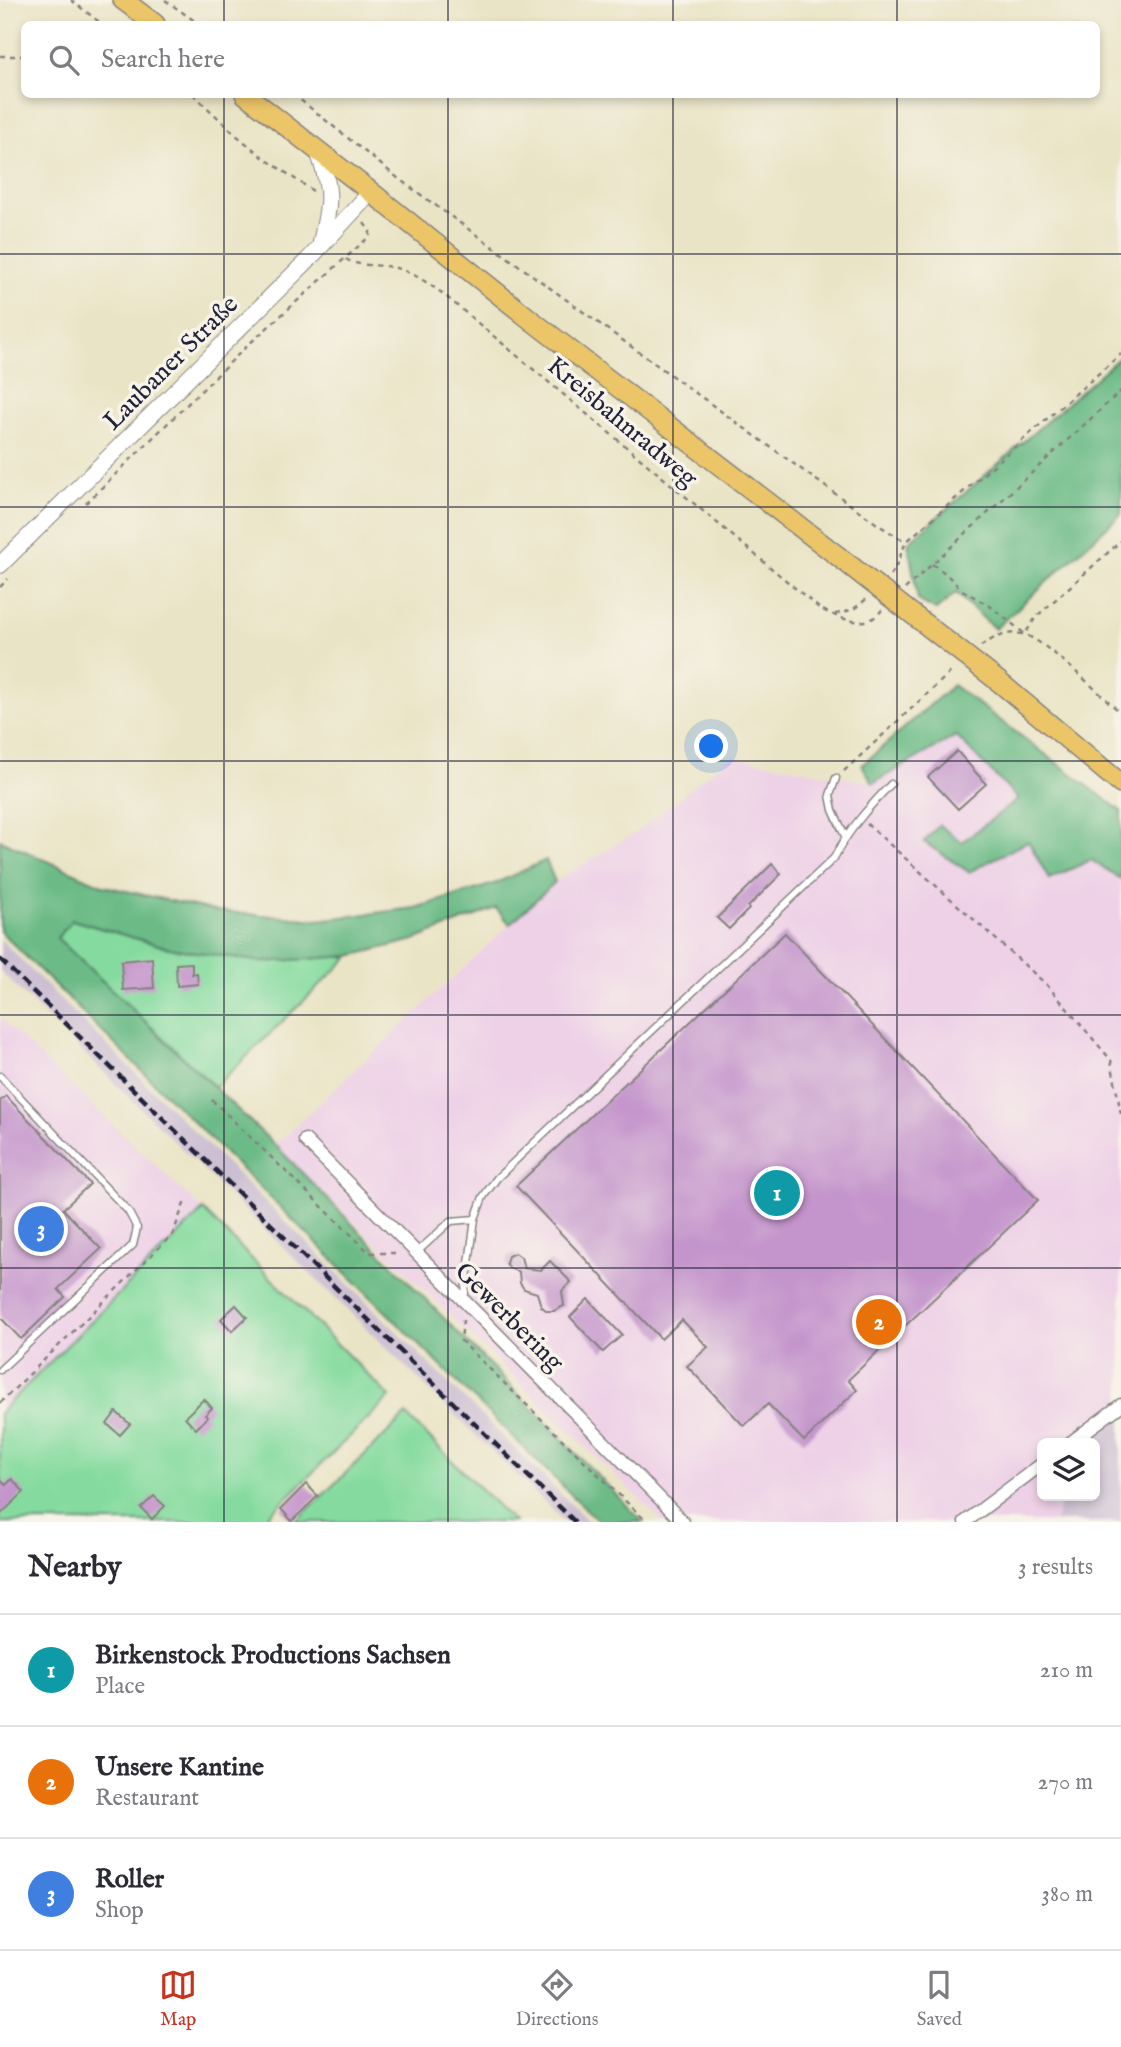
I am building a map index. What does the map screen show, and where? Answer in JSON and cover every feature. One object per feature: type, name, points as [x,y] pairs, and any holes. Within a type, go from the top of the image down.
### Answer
[{"type":"main road","points":[[123,0],[151,21]]},
{"type":"main road","points":[[250,98],[531,320],[998,681],[1121,784]]},
{"type":"street","points":[[318,151],[330,197],[320,247]]},
{"type":"street","name":"Laubaner Straße","points":[[5,571],[371,192]]},
{"type":"street","name":"Gewerbering","points":[[305,1140],[684,1522]]},
{"type":"street","points":[[1077,1438],[1121,1405]]},
{"type":"street","points":[[965,1522],[1037,1468]]},
{"type":"lane","points":[[836,778],[830,795],[833,810],[845,836]]},
{"type":"lane","points":[[464,1302],[475,1219],[483,1197],[496,1178],[834,858],[845,836],[891,784]]},
{"type":"lane","points":[[0,1076],[128,1211],[137,1228],[133,1245],[0,1370]]},
{"type":"lane","points":[[416,1253],[450,1222],[475,1219]]},
{"type":"path","points":[[71,0],[98,21]]},
{"type":"path","points":[[164,0],[195,21]]},
{"type":"path","points":[[0,56],[21,56]]},
{"type":"path","points":[[197,98],[264,158],[323,197],[330,197]]},
{"type":"path","points":[[298,98],[399,179],[880,526],[906,542],[1121,354]]},
{"type":"path","points":[[79,510],[248,345],[370,236],[370,230],[354,211]]},
{"type":"path","name":"Kreisbahnradweg","points":[[346,259],[354,264],[394,267],[422,279],[463,309],[819,608],[833,615],[861,622],[872,620],[882,610]]},
{"type":"path","points":[[902,592],[1121,391]]},
{"type":"path","points":[[1025,634],[1035,617],[1121,541]]},
{"type":"path","points":[[932,564],[962,590],[990,606],[1058,656],[1121,713]]},
{"type":"path","points":[[0,587],[5,571]]},
{"type":"path","points":[[974,652],[1006,633],[1025,634]]},
{"type":"path","points":[[836,778],[955,669]]},
{"type":"path","points":[[860,817],[1055,994],[1111,1060],[1121,1114]]},
{"type":"path","points":[[212,1100],[370,1253],[416,1253]]},
{"type":"path","points":[[0,1403],[173,1234],[185,1201]]},
{"type":"path","points":[[464,1302],[461,1341],[647,1522]]},
{"type":"shaded area","points":[[956,736],[1018,799],[962,843],[969,872],[1028,841],[1091,860],[1121,879],[1121,1522],[663,1522],[275,1145],[555,882],[640,830],[730,756],[873,783]]},
{"type":"shaded area","points":[[0,939],[589,1522],[565,1522],[0,971]]},
{"type":"shaded area","points":[[0,1018],[203,1210],[0,1412]]},
{"type":"shaded area","points":[[1121,1418],[1121,1522],[1055,1522],[1061,1501],[1100,1501],[1100,1438],[1094,1438]]},
{"type":"green space","points":[[1121,356],[1121,514],[995,629],[956,593],[936,610],[918,600],[908,543]]},
{"type":"green space","points":[[953,685],[1121,811],[1121,879],[1091,860],[1049,879],[1028,841],[969,872],[924,842],[939,825],[962,842],[1018,799],[956,736],[873,783],[862,765]]},
{"type":"green space","points":[[0,840],[104,886],[216,911],[318,920],[415,908],[494,884],[546,860],[555,882],[510,924],[496,908],[414,940],[350,956],[262,962],[169,948],[72,920],[57,938],[275,1145],[643,1522],[599,1522],[0,931]]},
{"type":"green space","points":[[72,920],[169,948],[262,962],[350,956],[215,1087],[57,938]]},
{"type":"green space","points":[[203,1210],[390,1397],[262,1522],[0,1522],[0,1412]]},
{"type":"green space","points":[[406,1415],[514,1522],[295,1522]]},
{"type":"building","points":[[957,751],[986,784],[958,809],[928,777]]},
{"type":"building","points":[[772,864],[781,874],[729,929],[717,918]]},
{"type":"building","points":[[785,933],[1038,1200],[848,1380],[857,1390],[804,1441],[768,1404],[744,1426],[687,1366],[708,1347],[682,1320],[661,1339],[516,1186]]},
{"type":"building","points":[[152,958],[154,988],[123,990],[121,961]]},
{"type":"building","points":[[192,963],[192,974],[197,973],[198,984],[177,986],[176,964]]},
{"type":"building","points":[[6,1096],[90,1184],[63,1209],[101,1249],[58,1289],[65,1297],[21,1339],[0,1317],[0,1101]]},
{"type":"building","points":[[515,1253],[521,1257],[524,1268],[541,1270],[550,1261],[571,1282],[562,1291],[564,1306],[547,1311],[541,1306],[537,1293],[524,1289],[520,1283],[519,1272],[509,1268],[506,1263],[508,1256]]},
{"type":"building","points":[[588,1299],[622,1335],[603,1352],[570,1317]]},
{"type":"building","points":[[236,1305],[247,1317],[232,1331],[221,1319]]},
{"type":"building","points":[[204,1399],[212,1408],[205,1415],[208,1417],[196,1429],[185,1417]]},
{"type":"building","points":[[116,1412],[130,1424],[120,1435],[107,1424]]},
{"type":"building","points":[[0,1478],[6,1485],[12,1479],[24,1492],[0,1515]]},
{"type":"building","points":[[306,1484],[318,1496],[292,1521],[281,1509]]},
{"type":"building","points":[[154,1496],[165,1506],[152,1519],[141,1508]]},
{"type":"railway","points":[[0,959],[575,1522]]},
{"type":"place","name":"Birkenstock Productions Sachsen","points":[[777,1193]]},
{"type":"place","name":"Roller","points":[[41,1229]]},
{"type":"place","name":"Unsere Kantine","points":[[879,1322]]}]
